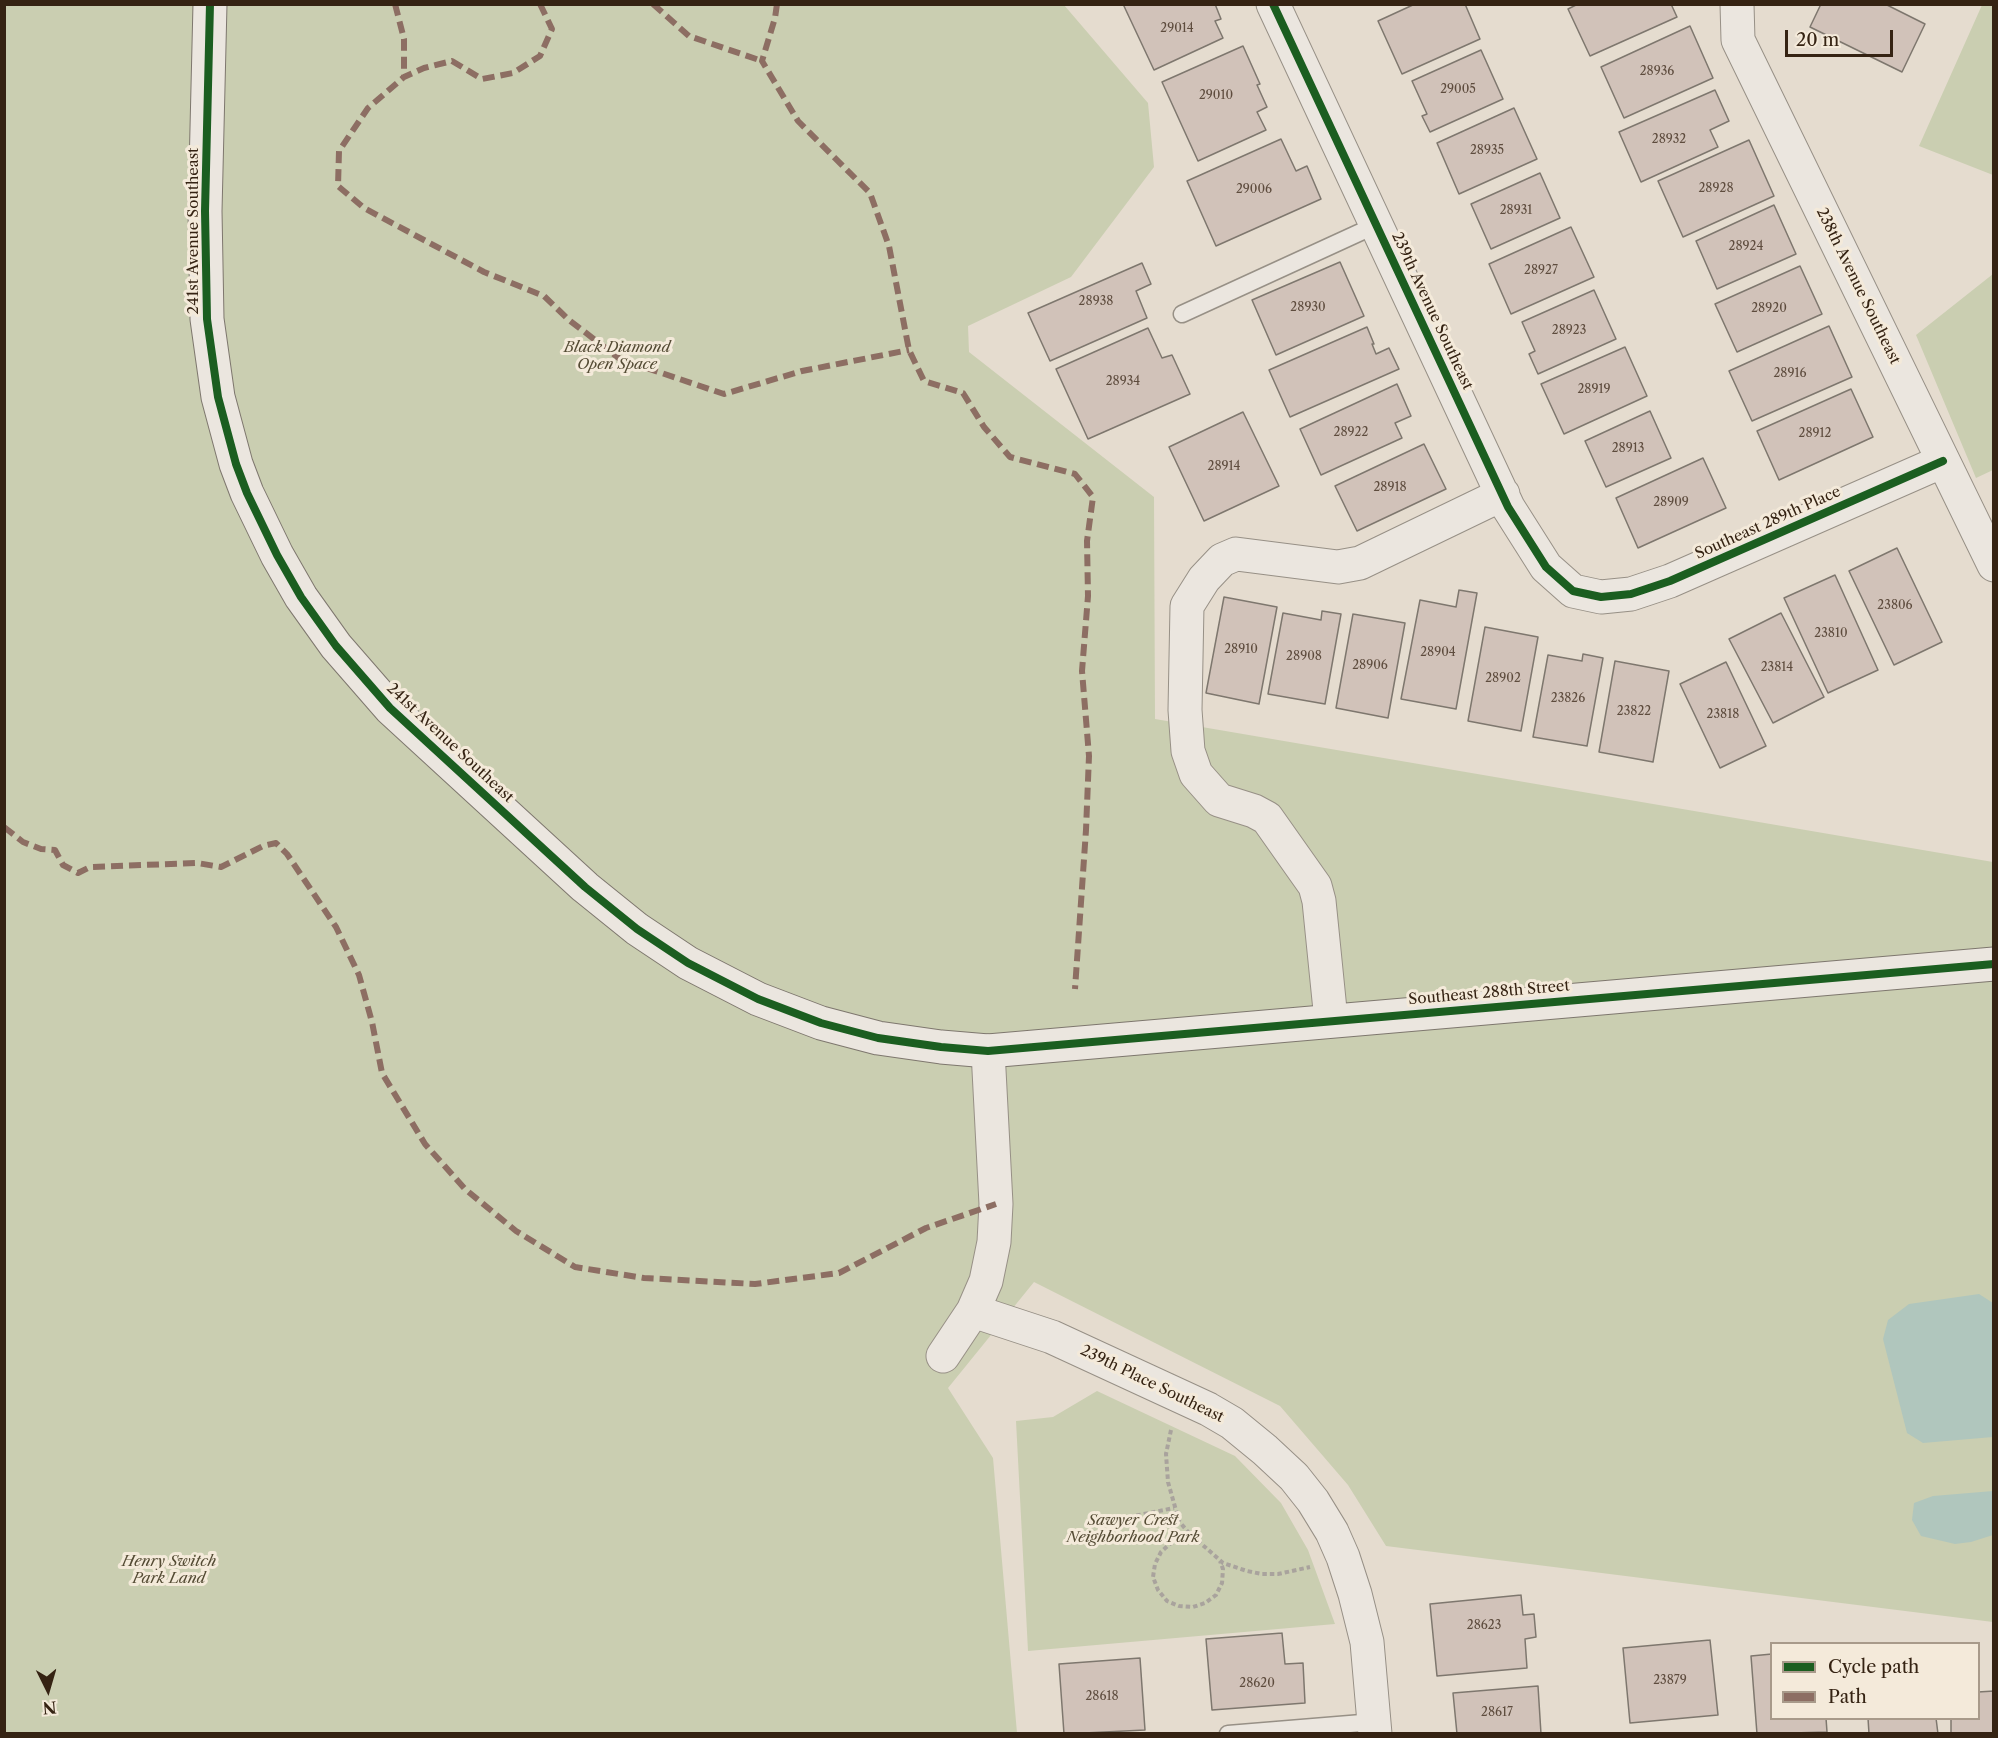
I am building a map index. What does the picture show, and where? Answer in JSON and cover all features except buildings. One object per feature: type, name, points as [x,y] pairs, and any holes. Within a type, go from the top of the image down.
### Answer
[{"type":"street","name":"241st Avenue Southeast","points":[[210,4],[206,211],[207,319],[218,397],[236,464],[247,493],[277,555],[302,597],[336,646],[390,708],[585,887],[637,929],[688,963],[758,999],[821,1023],[878,1038],[941,1047],[988,1050]]},
{"type":"street","name":"239th Avenue Southeast","points":[[1273,4],[1508,507],[1546,567],[1573,591],[1601,597]]},
{"type":"street","name":"238th Avenue Southeast","points":[[1737,4],[1738,40],[1994,565]]},
{"type":"street","name":"Southeast 289th Place","points":[[1601,597],[1631,594],[1670,581],[1943,461]]},
{"type":"street","points":[[1331,1020],[1319,901],[1315,886],[1267,818],[1254,811],[1219,800],[1196,774],[1188,751],[1185,710],[1187,606],[1204,579],[1222,560],[1236,554],[1338,567],[1360,563],[1503,494]]},
{"type":"street","name":"Southeast 288th Street","points":[[988,1050],[1994,964]]},
{"type":"street","points":[[943,1356],[973,1311],[986,1281],[994,1242],[996,1204],[988,1050]]},
{"type":"street","name":"239th Place Southeast","points":[[973,1311],[1052,1337],[1183,1396],[1232,1423],[1294,1477],[1313,1501],[1332,1532],[1355,1594],[1367,1642],[1374,1728]]},
{"type":"lane","points":[[1182,314],[1376,225]]},
{"type":"lane","points":[[1228,1734],[1374,1728]]},
{"type":"path","points":[[1183,1396],[1168,1438],[1166,1454],[1168,1482],[1179,1521],[1196,1540],[1220,1560],[1247,1571],[1262,1574],[1297,1571],[1343,1557]]},
{"type":"path","points":[[1128,1517],[1174,1508]]},
{"type":"path","points":[[1196,1540],[1184,1539],[1171,1543],[1161,1552],[1155,1564],[1154,1577],[1158,1590],[1167,1600],[1179,1606],[1193,1607],[1205,1603],[1216,1594],[1222,1582],[1223,1569],[1220,1560]]},
{"type":"green space","points":[[5,5],[1064,5],[1148,103],[1154,167],[1071,277],[968,326],[969,352],[1154,497],[1155,719],[1993,862],[1993,1622],[1386,1546],[1348,1485],[1280,1406],[1034,1282],[948,1388],[993,1458],[1017,1733],[5,1734]]},
{"type":"green space","points":[[1982,5],[1993,5],[1993,175],[1919,146]]},
{"type":"green space","points":[[1993,274],[1993,470],[1976,478],[1916,335]]},
{"type":"green space","name":"Sawyer Crest Neighborhood Park","points":[[1097,1391],[1235,1456],[1281,1503],[1308,1550],[1335,1624],[1028,1651],[1016,1421],[1053,1417]]},
{"type":"shaded area","points":[[1979,1294],[1993,1303],[1993,1437],[1923,1443],[1907,1433],[1883,1339],[1888,1320],[1909,1304]]},
{"type":"shaded area","points":[[1993,1491],[1993,1535],[1955,1544],[1921,1536],[1912,1520],[1914,1503],[1933,1496]]},
{"type":"marked path","points":[[395,4],[404,39],[404,77]]},
{"type":"marked path","points":[[540,4],[552,29],[540,56],[513,73],[482,79],[452,61],[424,68],[404,77],[368,108],[339,151],[338,186],[364,208],[484,272],[544,296],[569,320],[620,359],[724,394],[802,371],[909,350]]},
{"type":"marked path","points":[[653,4],[689,36],[762,61]]},
{"type":"marked path","points":[[777,4],[762,61],[798,121],[870,193],[889,246],[909,350],[924,381],[963,393],[984,427],[1010,457],[1075,474],[1093,497],[1087,541],[1088,596],[1082,671],[1089,756],[1075,989]]},
{"type":"marked path","points":[[4,827],[23,842],[41,849],[55,850],[63,865],[78,873],[90,867],[197,863],[221,867],[263,846],[276,843],[287,854],[336,927],[359,975],[372,1022],[382,1073],[425,1144],[465,1189],[516,1231],[575,1267],[644,1278],[755,1284],[839,1273],[926,1228],[996,1204]]},
{"type":"cycle path","points":[[210,4],[205,211],[207,319],[218,397],[236,464],[247,493],[277,555],[301,597],[336,646],[390,708],[585,887],[637,929],[688,963],[758,999],[821,1023],[878,1038],[988,1051],[1994,964]]},
{"type":"cycle path","points":[[1273,4],[1508,507],[1546,567],[1573,591],[1601,597],[1631,594],[1670,581],[1943,461]]},
{"type":"park label","name":"Black Diamond Open Space","points":[[617,356]]},
{"type":"park label","name":"Henry Switch Park Land","points":[[169,1570]]}]
